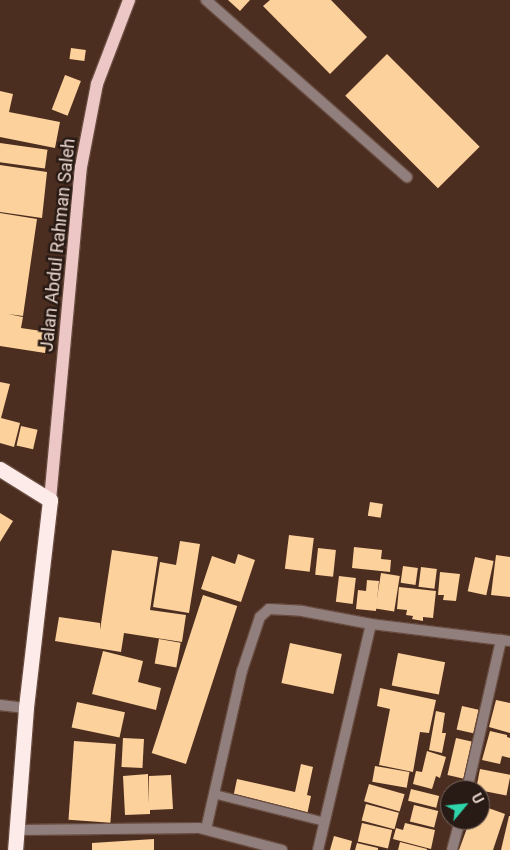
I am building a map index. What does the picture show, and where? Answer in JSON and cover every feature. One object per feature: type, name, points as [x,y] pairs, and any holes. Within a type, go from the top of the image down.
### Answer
[{"type":"highway","points":[[0,469],[50,500],[26,708],[15,850]]},
{"type":"main road","name":"Jalan Abdul Rahman Saleh","points":[[50,500],[81,167],[97,84],[129,0]]},
{"type":"street","points":[[206,0],[407,177]]},
{"type":"street","points":[[206,829],[242,670],[260,617],[269,609],[302,611],[371,624],[506,641],[470,780]]},
{"type":"street","points":[[318,850],[371,624]]},
{"type":"street","points":[[0,705],[26,708]]},
{"type":"street","points":[[16,830],[206,829],[282,850]]},
{"type":"street","points":[[452,850],[457,830]]},
{"type":"lane","points":[[214,794],[325,822]]},
{"type":"building","points":[[228,0],[250,0],[240,11]]},
{"type":"building","points":[[270,0],[331,0],[367,37],[330,74],[263,6]]},
{"type":"building","points":[[71,48],[86,50],[84,61],[69,59]]},
{"type":"building","points":[[387,54],[480,147],[438,188],[345,96]]},
{"type":"building","points":[[65,75],[81,81],[68,116],[52,110]]},
{"type":"building","points":[[0,91],[13,94],[9,112],[60,122],[55,148],[0,137]]},
{"type":"building","points":[[0,143],[48,150],[45,168],[0,162]]},
{"type":"building","points":[[0,165],[47,172],[42,218],[0,212]]},
{"type":"building","points":[[0,213],[37,219],[23,316],[8,314],[23,317],[21,328],[48,332],[45,353],[0,346]]},
{"type":"building","points":[[0,382],[10,384],[1,418],[20,423],[14,447],[0,443]]},
{"type":"building","points":[[21,426],[38,430],[33,449],[17,445]]},
{"type":"building","points":[[370,502],[383,504],[381,518],[368,516]]},
{"type":"building","points":[[0,513],[13,521],[0,542]]},
{"type":"building","points":[[289,535],[314,538],[310,572],[285,569]]},
{"type":"building","points":[[180,541],[200,544],[189,613],[153,607],[160,562],[176,565]]},
{"type":"building","points":[[354,547],[382,550],[381,559],[391,560],[390,572],[352,568]]},
{"type":"building","points":[[318,548],[336,550],[333,577],[315,575]]},
{"type":"building","points":[[112,550],[158,557],[150,610],[186,615],[182,642],[124,633],[121,652],[55,641],[59,617],[100,623],[100,630]]},
{"type":"building","points":[[238,554],[255,560],[241,602],[201,589],[212,556],[235,564]]},
{"type":"building","points":[[496,555],[510,557],[510,597],[491,595]]},
{"type":"building","points":[[475,557],[494,561],[486,595],[468,591]]},
{"type":"building","points":[[403,566],[418,568],[415,585],[401,583]]},
{"type":"building","points":[[421,567],[437,569],[434,589],[419,587]]},
{"type":"building","points":[[440,572],[460,574],[456,601],[443,600],[444,595],[438,595]]},
{"type":"building","points":[[381,573],[400,576],[394,612],[375,609]]},
{"type":"building","points":[[339,576],[356,578],[353,604],[336,602]]},
{"type":"building","points":[[367,580],[379,581],[376,611],[356,609],[358,590],[366,591]]},
{"type":"building","points":[[399,587],[436,591],[433,618],[423,617],[423,621],[412,619],[413,616],[406,615],[407,610],[397,609]]},
{"type":"building","points":[[203,595],[237,606],[186,764],[152,753]]},
{"type":"building","points":[[159,639],[181,643],[176,667],[155,664]]},
{"type":"building","points":[[290,643],[342,654],[333,694],[281,683]]},
{"type":"building","points":[[103,651],[143,661],[138,682],[161,688],[156,710],[92,694]]},
{"type":"building","points":[[398,653],[445,662],[439,695],[392,685]]},
{"type":"building","points":[[380,688],[436,700],[429,733],[420,732],[413,772],[379,765],[390,709],[377,706]]},
{"type":"building","points":[[496,700],[510,703],[510,733],[489,727]]},
{"type":"building","points":[[77,702],[125,712],[120,738],[72,727]]},
{"type":"building","points":[[462,706],[479,710],[473,733],[457,729]]},
{"type":"building","points":[[436,711],[445,713],[442,733],[446,733],[442,753],[429,750]]},
{"type":"building","points":[[490,731],[507,735],[510,738],[510,758],[502,756],[500,764],[482,760]]},
{"type":"building","points":[[123,738],[144,739],[142,768],[121,767]]},
{"type":"building","points":[[456,738],[473,742],[464,779],[447,775]]},
{"type":"building","points":[[74,741],[116,744],[110,823],[68,820]]},
{"type":"building","points":[[427,751],[446,757],[440,778],[436,776],[432,789],[413,784],[416,771],[422,772]]},
{"type":"building","points":[[301,764],[313,767],[307,795],[311,796],[307,815],[233,798],[237,779],[295,792]]},
{"type":"building","points":[[375,766],[409,772],[407,788],[372,782]]},
{"type":"building","points":[[480,769],[510,775],[506,796],[490,792],[490,780],[478,780]]},
{"type":"building","points":[[148,774],[149,804],[149,776],[171,775],[173,809],[150,810],[150,814],[125,815],[123,776]]},
{"type":"building","points":[[369,784],[405,794],[400,812],[364,801]]},
{"type":"building","points":[[411,789],[439,796],[436,808],[408,801]]},
{"type":"building","points":[[366,804],[399,813],[394,829],[362,820]]},
{"type":"building","points":[[414,805],[438,811],[434,828],[410,821]]},
{"type":"building","points":[[490,809],[505,814],[493,850],[459,850],[466,830],[490,830]]},
{"type":"building","points":[[509,816],[510,850],[501,850]]},
{"type":"building","points":[[362,823],[392,830],[388,848],[358,842]]},
{"type":"building","points":[[405,823],[435,830],[431,849],[393,839],[396,828],[403,830]]},
{"type":"building","points":[[334,836],[352,841],[350,850],[330,850]]},
{"type":"building","points":[[154,839],[154,850],[92,850],[92,843]]},
{"type":"building","points":[[400,842],[427,849],[427,850],[398,850]]},
{"type":"building","points":[[357,843],[378,848],[378,850],[355,850]]}]
